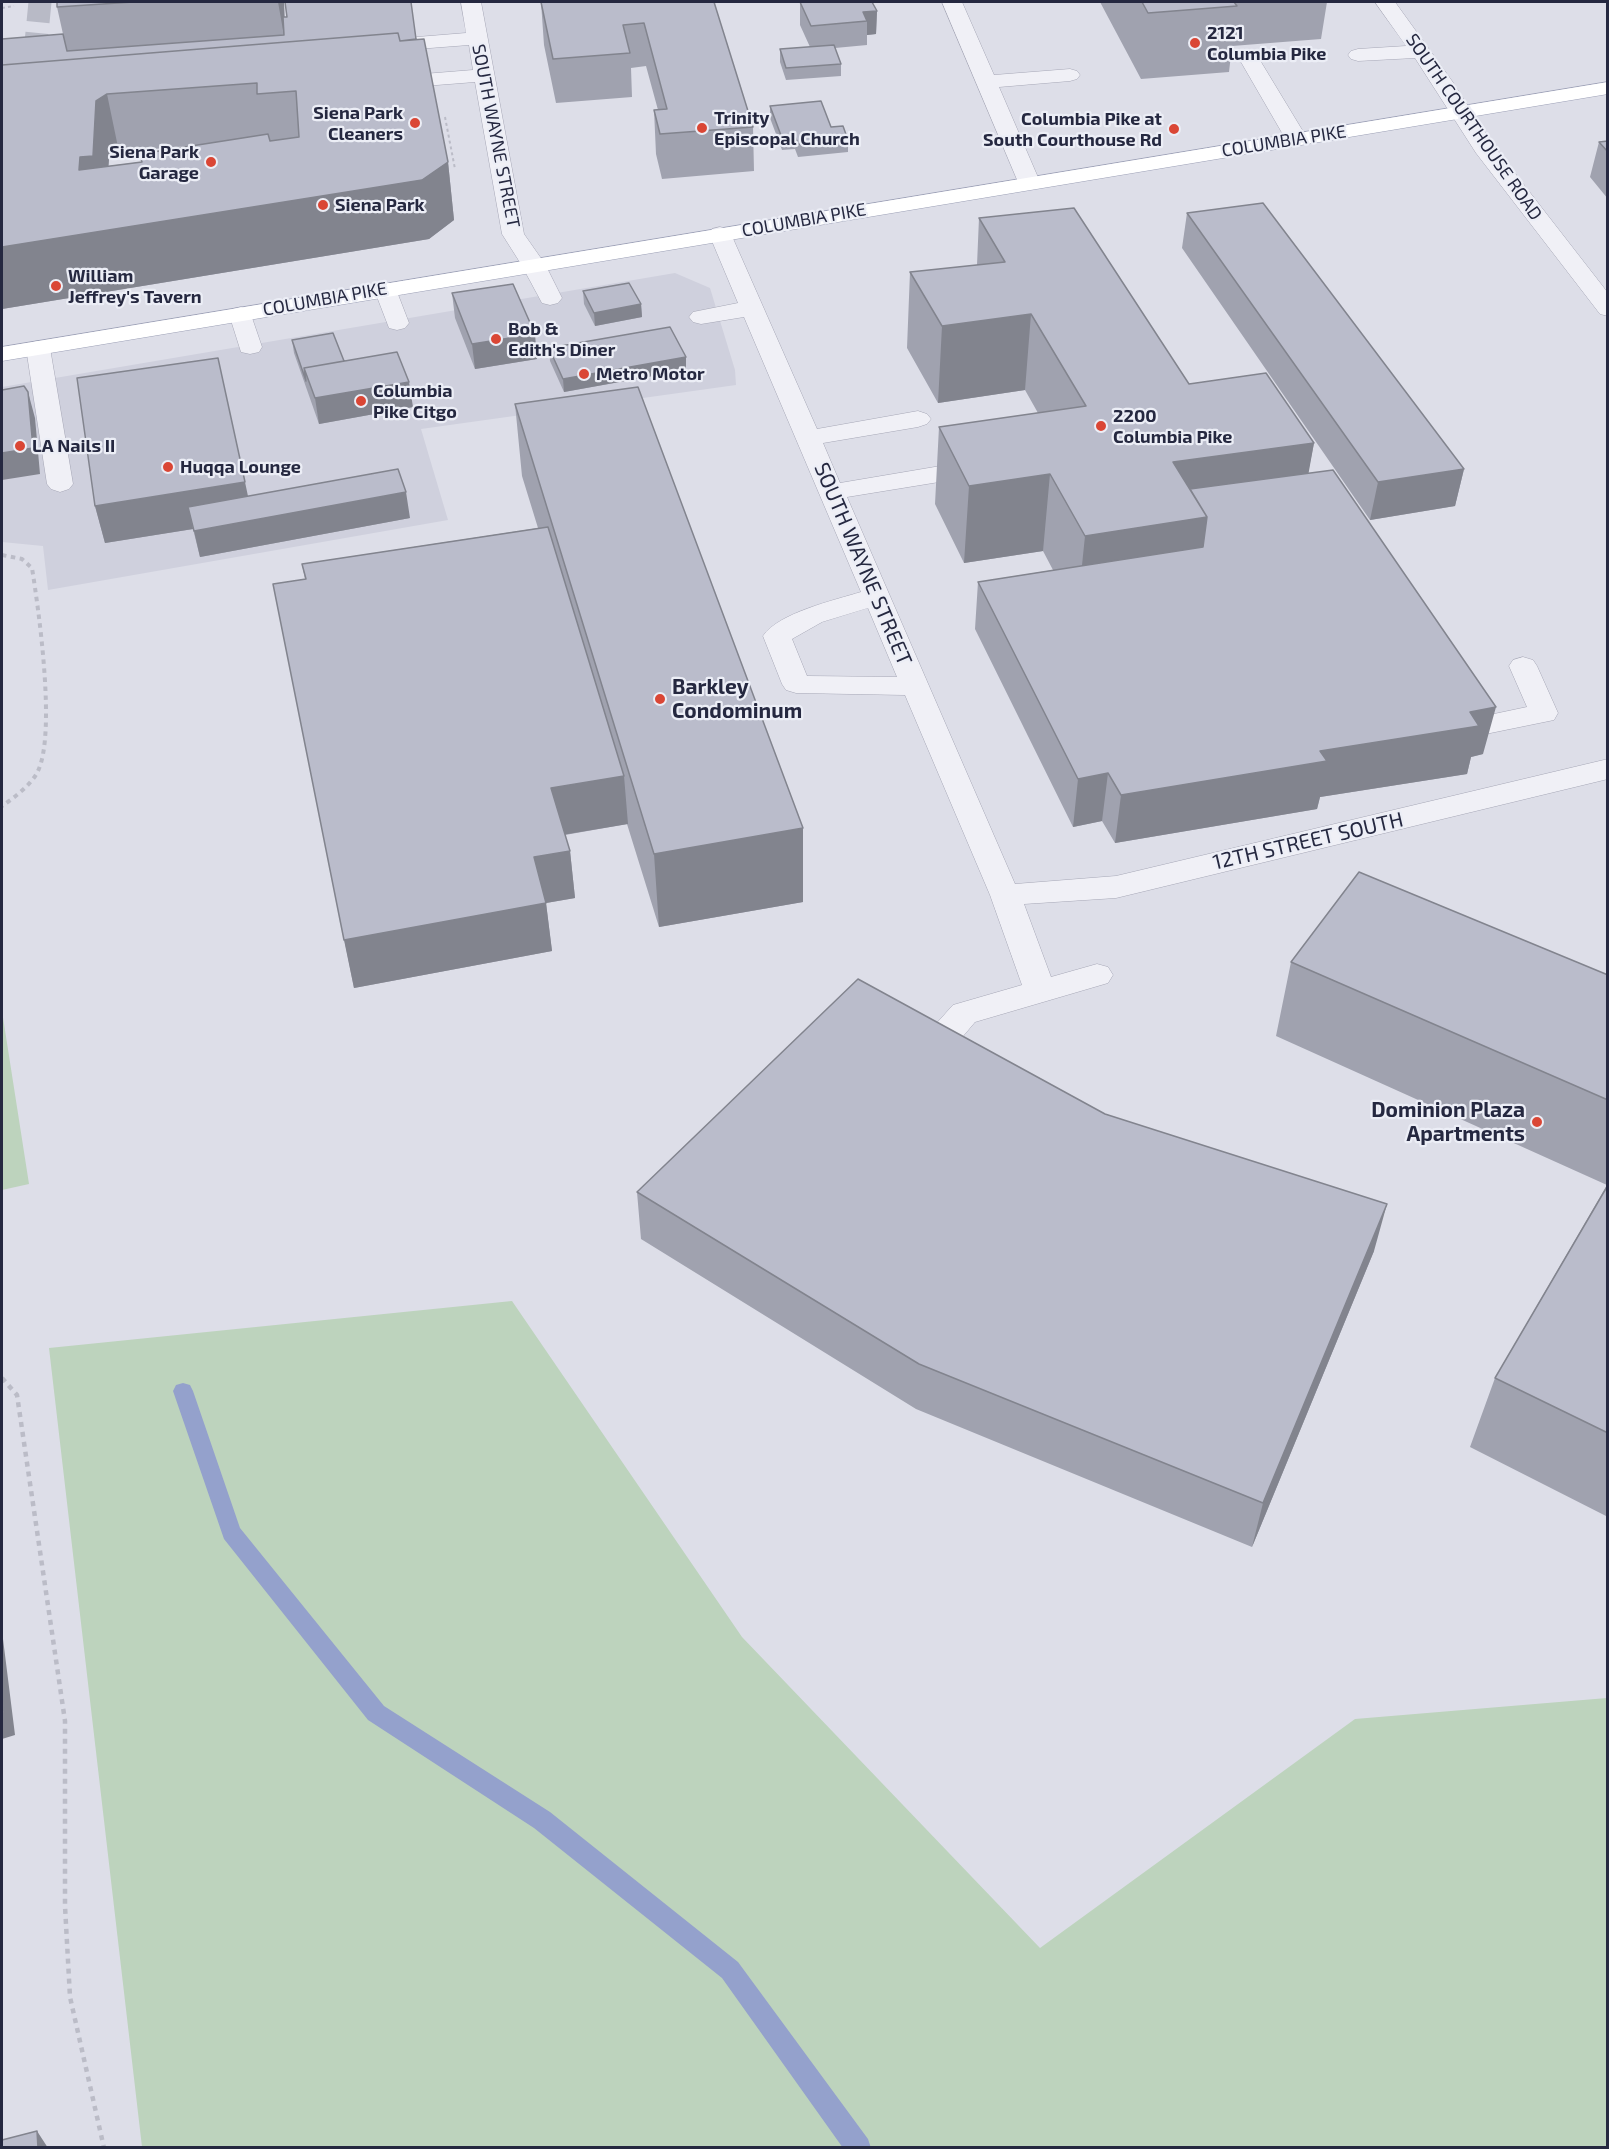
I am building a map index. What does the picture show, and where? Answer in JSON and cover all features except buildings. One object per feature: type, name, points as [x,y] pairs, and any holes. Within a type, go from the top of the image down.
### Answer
[{"type":"main road","name":"COLUMBIA PIKE","points":[[2,354],[533,264],[1608,88]]},
{"type":"street","name":"SOUTH WAYNE STREET","points":[[471,2],[513,234],[533,264],[549,298]]},
{"type":"street","points":[[952,2],[1029,182]]},
{"type":"street","name":"SOUTH COURTHOUSE ROAD","points":[[1385,2],[1421,51],[1484,148],[1608,309]]},
{"type":"street","points":[[417,43],[477,38]]},
{"type":"street","points":[[1358,55],[1421,51]]},
{"type":"street","points":[[1251,62],[1296,138]]},
{"type":"street","points":[[363,85],[484,75]]},
{"type":"street","points":[[987,82],[1070,75]]},
{"type":"street","name":"SOUTH WAYNE STREET","points":[[720,234],[1005,895],[1040,992]]},
{"type":"street","points":[[386,289],[397,323]]},
{"type":"street","points":[[701,317],[753,308]]},
{"type":"street","points":[[240,314],[250,347]]},
{"type":"street","points":[[38,348],[60,484]]},
{"type":"street","points":[[809,438],[918,419]]},
{"type":"street","points":[[833,492],[976,468]]},
{"type":"street","points":[[877,596],[812,616],[777,636],[796,684],[915,686]]},
{"type":"street","points":[[1466,729],[1544,713],[1523,666]]},
{"type":"street","name":"12TH STREET SOUTH","points":[[1005,895],[1116,886],[1608,769]]},
{"type":"street","points":[[921,1062],[964,1013],[1098,975]]},
{"type":"path","points":[[2,8],[14,6]]},
{"type":"path","points":[[2,555],[22,559],[32,568],[42,660],[44,744],[39,770],[2,806]]},
{"type":"path","points":[[2,1378],[17,1395],[65,1721],[65,1906],[70,1997],[104,2148]]},
{"type":"shaded area","points":[[675,273],[710,288],[735,370],[736,385],[421,429],[448,520],[48,590],[43,546],[2,542],[2,387]]},
{"type":"green space","points":[[2,1011],[29,1184],[2,1190]]},
{"type":"green space","points":[[512,1301],[742,1637],[1040,1948],[1355,1719],[1607,1698],[1607,2147],[142,2147],[49,1348]]},
{"type":"waterway","points":[[183,1391],[231,1533],[376,1713],[542,1820],[730,1970],[859,2148]]},
{"type":"tunnel","points":[[2,68],[8,68],[35,53],[40,2]]},
{"type":"place","name":"2121 Columbia Pike","points":[[1195,43]]},
{"type":"place","name":"Siena Park Cleaners","points":[[415,123]]},
{"type":"place","name":"Trinity Episcopal Church","points":[[702,128]]},
{"type":"place","name":"Columbia Pike at South Courthouse Rd","points":[[1174,129]]},
{"type":"place","name":"Siena Park Garage","points":[[211,162]]},
{"type":"place","name":"Siena Park","points":[[323,205]]},
{"type":"place","name":"William Jeffrey's Tavern","points":[[56,286]]},
{"type":"place","name":"Bob & Edith's Diner","points":[[496,339]]},
{"type":"place","name":"Metro Motor","points":[[584,374]]},
{"type":"place","name":"Columbia Pike Citgo","points":[[361,401]]},
{"type":"place","name":"2200 Columbia Pike","points":[[1101,426]]},
{"type":"place","name":"LA Nails II","points":[[20,446]]},
{"type":"place","name":"Huqqa Lounge","points":[[168,467]]},
{"type":"place","name":"Barkley Condominum","points":[[660,699]]},
{"type":"place","name":"Dominion Plaza Apartments","points":[[1537,1122]]}]
